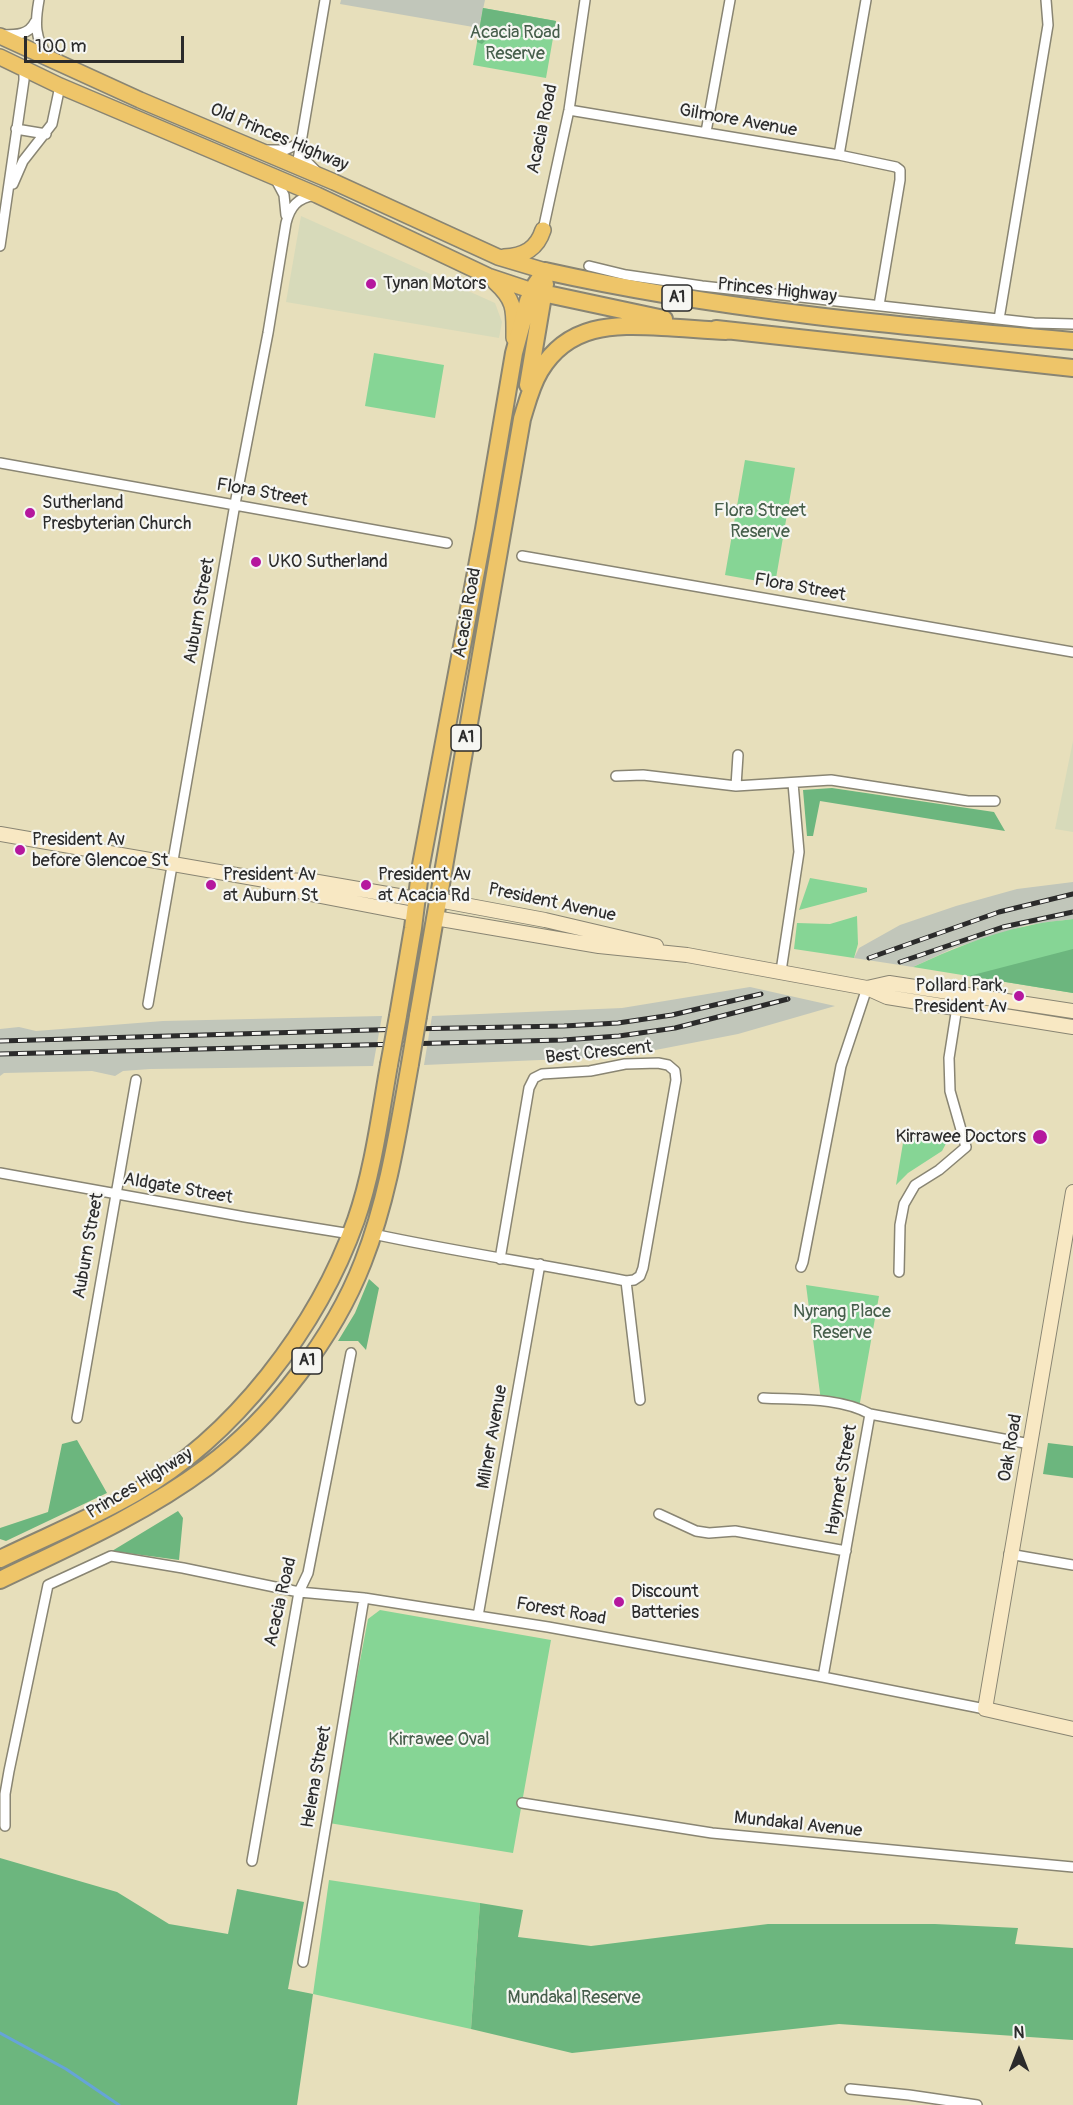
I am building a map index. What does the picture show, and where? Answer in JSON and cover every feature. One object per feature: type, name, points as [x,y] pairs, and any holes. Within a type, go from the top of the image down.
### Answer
[{"type":"highway","points":[[545,270],[538,292],[726,331]]},
{"type":"highway","name":"Princes Highway","points":[[545,270],[698,301],[1073,341]]},
{"type":"highway","name":"Acacia Road","points":[[389,1065],[415,906],[514,353],[527,306],[538,292]]},
{"type":"highway","name":"A1","points":[[522,419],[538,292]]},
{"type":"highway","name":"Acacia Road","points":[[410,1064],[522,419],[532,387],[544,365],[561,346],[583,333],[624,325],[726,331]]},
{"type":"highway","name":"A1","points":[[726,331],[1073,368]]},
{"type":"highway","name":"President Avenue","points":[[415,906],[438,900]]},
{"type":"highway","name":"President Avenue","points":[[415,906],[435,918]]},
{"type":"highway","name":"Princes Highway","points":[[0,1580],[133,1514],[208,1466],[236,1442],[288,1387],[324,1336],[362,1265],[373,1234],[392,1162],[410,1064]]},
{"type":"highway","name":"Princes Highway","points":[[0,1559],[134,1494],[197,1450],[248,1399],[297,1336],[324,1292],[351,1234],[369,1170],[389,1065]]},
{"type":"main road","name":"Old Princes Highway","points":[[0,36],[140,100],[324,178],[498,258],[545,270]]},
{"type":"main road","points":[[0,41],[45,62],[60,86]]},
{"type":"main road","name":"Old Princes Highway","points":[[0,57],[60,86],[317,195],[488,276],[538,292]]},
{"type":"main road","points":[[297,166],[307,185],[331,202]]},
{"type":"main road","points":[[498,258],[516,256],[529,251],[537,244],[543,230]]},
{"type":"main road","points":[[488,276],[507,294],[513,306],[514,353]]},
{"type":"main road","name":"President Avenue","points":[[0,834],[265,880],[312,881],[415,906]]},
{"type":"main road","name":"President Avenue","points":[[438,900],[545,920],[687,954],[867,987],[887,997],[1073,1027]]},
{"type":"main road","name":"President Avenue","points":[[435,918],[599,946],[687,954]]},
{"type":"main road","name":"President Avenue","points":[[867,987],[890,982],[1073,1011]]},
{"type":"main road","name":"Oak Road","points":[[985,1709],[1010,1554],[1068,1248],[1073,1192]]},
{"type":"main road","name":"Forest Road","points":[[985,1709],[1073,1729]]},
{"type":"street","points":[[0,36],[26,32],[33,27],[39,0]]},
{"type":"street","points":[[297,166],[325,0]]},
{"type":"street","name":"Acacia Road","points":[[543,230],[569,110],[585,0]]},
{"type":"street","points":[[706,132],[730,0]]},
{"type":"street","points":[[838,155],[866,0]]},
{"type":"street","points":[[999,319],[1047,25],[1047,0]]},
{"type":"street","points":[[36,19],[39,42],[52,60]]},
{"type":"street","points":[[0,246],[24,69]]},
{"type":"street","points":[[8,200],[20,165],[46,134],[53,120],[60,86]]},
{"type":"street","name":"Gilmore Avenue","points":[[569,110],[838,155],[892,165],[900,170],[879,305]]},
{"type":"street","points":[[16,129],[46,134]]},
{"type":"street","points":[[260,150],[285,150],[301,141]]},
{"type":"street","points":[[301,141],[307,162],[324,178]]},
{"type":"street","name":"Auburn Street","points":[[274,177],[284,195],[286,223]]},
{"type":"street","name":"Auburn Street","points":[[148,1004],[286,223],[296,203],[304,198],[317,195]]},
{"type":"street","name":"Princes Highway","points":[[590,266],[626,275],[702,286],[1034,323],[1073,324]]},
{"type":"street","name":"Flora Street","points":[[0,463],[447,543]]},
{"type":"street","name":"Flora Street","points":[[522,556],[1073,652]]},
{"type":"street","points":[[736,786],[738,755]]},
{"type":"street","points":[[616,776],[643,775],[736,786],[831,780],[968,801],[995,801]]},
{"type":"street","points":[[781,971],[800,852],[793,783]]},
{"type":"street","points":[[801,1267],[841,1066],[867,987]]},
{"type":"street","points":[[898,1272],[900,1226],[904,1204],[909,1194],[915,1185],[939,1170],[966,1147],[950,1091],[949,1058],[957,1007]]},
{"type":"street","name":"Best Crescent","points":[[501,1259],[530,1088],[534,1078],[542,1074],[590,1071],[625,1064],[664,1063],[675,1071],[676,1080],[643,1269],[638,1278],[626,1281]]},
{"type":"street","name":"Auburn Street","points":[[77,1418],[136,1080]]},
{"type":"street","name":"Aldgate Street","points":[[0,1173],[351,1234]]},
{"type":"street","points":[[373,1234],[626,1281],[639,1400]]},
{"type":"street","name":"Milner Avenue","points":[[478,1616],[540,1264]]},
{"type":"street","name":"Acacia Road","points":[[252,1861],[299,1592],[308,1573],[351,1353]]},
{"type":"street","points":[[763,1398],[821,1401],[859,1408],[870,1414]]},
{"type":"street","name":"Haymet Street","points":[[823,1677],[870,1414],[1030,1444]]},
{"type":"street","points":[[659,1514],[696,1531],[709,1533],[735,1531],[846,1551]]},
{"type":"street","points":[[1010,1554],[1073,1565]]},
{"type":"street","name":"Forest Road","points":[[4,1770],[48,1585],[111,1556],[299,1592],[364,1598],[478,1616],[823,1677],[985,1709]]},
{"type":"street","name":"Helena Street","points":[[303,1962],[364,1598]]},
{"type":"street","points":[[4,1770],[5,1826]]},
{"type":"street","name":"Mundakal Avenue","points":[[522,1803],[712,1833],[1073,1867]]},
{"type":"street","points":[[849,2089],[977,2105]]},
{"type":"shaded area","points":[[341,0],[485,0],[479,28],[340,4]]},
{"type":"shaded area","name":"Tynan Motors","points":[[301,216],[495,303],[502,322],[499,338],[286,302]]},
{"type":"shaded area","points":[[1073,741],[1073,832],[1055,829]]},
{"type":"shaded area","points":[[1073,882],[1073,919],[1027,925],[954,948],[913,967],[854,958],[859,948],[900,925],[1017,889]]},
{"type":"shaded area","points":[[750,987],[835,1006],[738,1034],[635,1054],[424,1065],[432,1016],[622,1008]]},
{"type":"shaded area","points":[[382,1016],[373,1066],[150,1069],[123,1071],[115,1076],[92,1071],[4,1073],[0,1076],[0,1029],[19,1027],[36,1031],[163,1021]]},
{"type":"green space","name":"Acacia Road Reserve","points":[[483,8],[556,21],[546,78],[473,65]]},
{"type":"green space","points":[[483,8],[556,21],[553,38],[490,36],[482,44],[477,42]]},
{"type":"green space","points":[[374,353],[444,365],[435,418],[365,406]]},
{"type":"green space","name":"Flora Street Reserve","points":[[745,460],[795,468],[775,584],[725,575]]},
{"type":"green space","points":[[832,788],[994,812],[1005,831],[820,801],[813,836],[807,836],[803,790]]},
{"type":"green space","points":[[810,878],[867,888],[867,892],[799,910]]},
{"type":"green space","points":[[857,916],[858,944],[854,958],[794,949],[797,923],[830,924]]},
{"type":"green space","points":[[1073,919],[1073,993],[913,967],[998,933]]},
{"type":"green space","points":[[1073,949],[1073,993],[969,976]]},
{"type":"green space","points":[[905,1131],[950,1136],[942,1151],[908,1173],[896,1185]]},
{"type":"green space","points":[[369,1279],[379,1288],[366,1350],[358,1341],[338,1341],[355,1313]]},
{"type":"green space","name":"Nyrang Place Reserve","points":[[806,1285],[879,1296],[859,1408],[821,1401]]},
{"type":"green space","points":[[77,1440],[107,1493],[6,1541],[0,1539],[0,1528],[48,1512],[62,1444]]},
{"type":"green space","points":[[1048,1443],[1073,1446],[1073,1478],[1043,1474]]},
{"type":"green space","points":[[178,1511],[183,1518],[179,1560],[112,1551]]},
{"type":"green space","name":"Kirrawee Oval","points":[[380,1610],[551,1640],[513,1853],[329,1823],[368,1619]]},
{"type":"green space","points":[[0,1858],[117,1892],[169,1924],[228,1934],[237,1889],[304,1902],[288,1989],[313,1994],[297,2105],[0,2105]]},
{"type":"green space","points":[[329,1880],[480,1903],[471,2029],[313,1994]]},
{"type":"green space","name":"Mundakal Reserve","points":[[480,1903],[523,1910],[518,1937],[591,1946],[768,1924],[935,1924],[1018,1928],[1015,1944],[1073,1948],[1073,2040],[839,2024],[572,2053],[471,2029]]},
{"type":"waterway","points":[[0,2033],[66,2069],[119,2105]]},
{"type":"railway","points":[[869,958],[999,912],[1073,894]]},
{"type":"railway","points":[[900,962],[1003,927],[1073,912]]},
{"type":"railway","points":[[0,1041],[618,1023],[672,1015],[761,994]]},
{"type":"railway","points":[[0,1054],[563,1040],[619,1036],[675,1028],[788,999]]},
{"type":"place","name":"Tynan Motors","points":[[371,284]]},
{"type":"place","name":"Sutherland Presbyterian Church","points":[[30,513]]},
{"type":"place","name":"UKO Sutherland","points":[[256,562]]},
{"type":"place","name":"President Av before Glencoe St","points":[[20,850]]},
{"type":"place","name":"President Av at Auburn St","points":[[211,885]]},
{"type":"place","name":"President Av at Acacia Rd","points":[[366,885]]},
{"type":"place","name":"Pollard Park, President Av","points":[[1019,996]]},
{"type":"place","name":"Kirrawee Doctors","points":[[1040,1137]]},
{"type":"place","name":"Discount Batteries","points":[[619,1602]]}]
